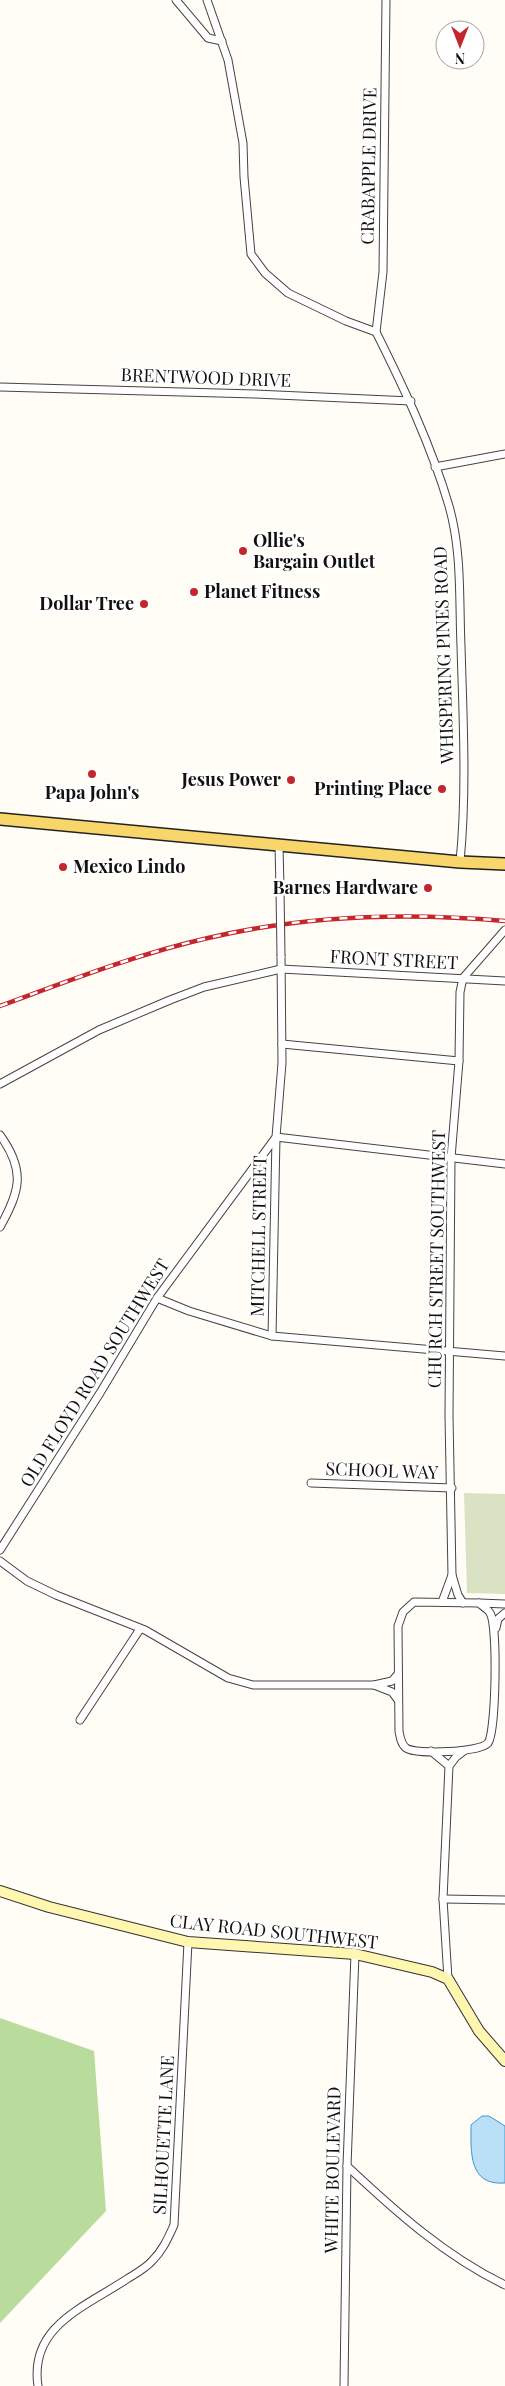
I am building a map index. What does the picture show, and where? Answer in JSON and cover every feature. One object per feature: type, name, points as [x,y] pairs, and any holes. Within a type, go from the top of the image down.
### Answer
[{"type":"main road","points":[[0,819],[460,862],[505,864]]},
{"type":"street","points":[[176,0],[208,38],[222,42]]},
{"type":"street","points":[[207,0],[228,60],[243,143],[251,254],[265,273],[288,293],[346,321],[376,332]]},
{"type":"street","name":"CRABAPPLE DRIVE","points":[[376,332],[383,272],[386,0]]},
{"type":"street","name":"WHISPERING PINES ROAD","points":[[376,332],[411,401],[435,467],[449,508],[458,558],[464,778],[460,862]]},
{"type":"street","name":"BRENTWOOD DRIVE","points":[[0,387],[255,394],[411,401]]},
{"type":"street","points":[[435,467],[505,454]]},
{"type":"street","name":"OLD FLOYD ROAD SOUTHWEST","points":[[0,1550],[157,1298],[276,1137],[280,1114],[282,1044],[279,845]]},
{"type":"street","points":[[463,978],[505,930]]},
{"type":"street","name":"FRONT STREET","points":[[0,1084],[99,1030],[143,1011],[204,987],[281,969],[505,981]]},
{"type":"street","name":"CHURCH STREET SOUTHWEST","points":[[442,1602],[452,1575],[450,1441],[451,1158],[459,1061],[460,992],[463,978]]},
{"type":"street","points":[[282,1044],[459,1061]]},
{"type":"street","points":[[0,1135],[13,1158],[18,1186],[11,1206],[0,1227]]},
{"type":"street","points":[[276,1137],[505,1164]]},
{"type":"street","name":"MITCHELL STREET","points":[[272,1336],[276,1137]]},
{"type":"street","points":[[157,1298],[189,1311],[272,1336],[505,1356]]},
{"type":"street","name":"SCHOOL WAY","points":[[311,1483],[452,1488]]},
{"type":"street","points":[[0,1561],[27,1580],[56,1595],[140,1629],[228,1678],[253,1685],[374,1685],[392,1681],[398,1674]]},
{"type":"street","points":[[452,1575],[458,1596],[463,1603]]},
{"type":"street","points":[[505,1604],[414,1602],[403,1612],[398,1626],[398,1701],[401,1741],[407,1749],[431,1751],[465,1750],[485,1747],[492,1736],[495,1631],[498,1619],[505,1612]]},
{"type":"street","points":[[479,1603],[491,1613],[495,1631]]},
{"type":"street","points":[[80,1720],[140,1629]]},
{"type":"street","points":[[374,1685],[392,1692],[398,1701]]},
{"type":"street","points":[[465,1750],[449,1766],[443,1899],[448,1979],[479,2032],[505,2060]]},
{"type":"street","points":[[431,1751],[449,1766]]},
{"type":"street","name":"CLAY ROAD SOUTHWEST","points":[[0,1891],[114,1924],[188,1942],[355,1954],[432,1972],[448,1979]]},
{"type":"street","points":[[443,1899],[505,1900]]},
{"type":"street","name":"SILHOUETTE LANE","points":[[38,2386],[36,2368],[42,2347],[54,2327],[151,2263],[166,2245],[174,2225],[188,1942]]},
{"type":"street","name":"WHITE BOULEVARD","points":[[344,2386],[347,2166],[355,1954]]},
{"type":"street","points":[[347,2166],[402,2218],[481,2273],[505,2285]]},
{"type":"green space","points":[[464,1493],[505,1494],[505,1594],[467,1593]]},
{"type":"green space","points":[[0,2018],[94,2051],[106,2211],[0,2323]]},
{"type":"water","points":[[482,2116],[489,2116],[505,2126],[505,2183],[484,2179],[474,2165],[471,2125]]},
{"type":"railway","points":[[0,1006],[129,960],[181,944],[245,930],[319,920],[393,916],[505,921]]},
{"type":"place","name":"Ollie's Bargain Outlet","points":[[243,551]]},
{"type":"place","name":"Planet Fitness","points":[[194,592]]},
{"type":"place","name":"Dollar Tree","points":[[144,604]]},
{"type":"place","name":"Papa John's","points":[[92,774]]},
{"type":"place","name":"Jesus Power","points":[[291,780]]},
{"type":"place","name":"Printing Place","points":[[442,789]]},
{"type":"place","name":"Mexico Lindo","points":[[63,867]]},
{"type":"place","name":"Barnes Hardware","points":[[428,888]]}]
